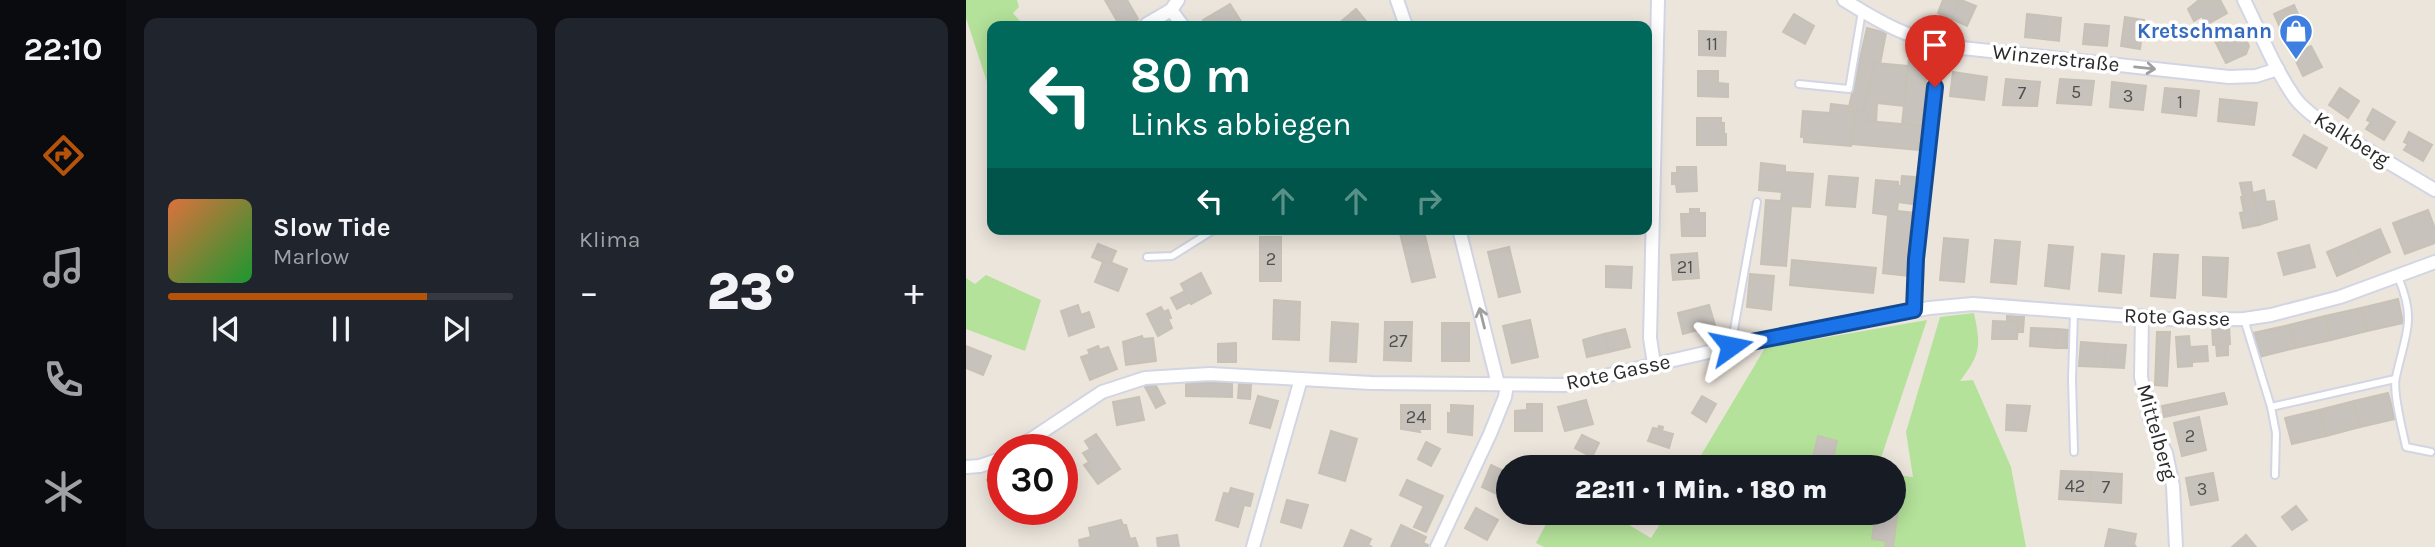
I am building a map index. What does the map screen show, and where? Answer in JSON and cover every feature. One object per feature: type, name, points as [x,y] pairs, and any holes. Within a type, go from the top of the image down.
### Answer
[{"type":"street","points":[[1397,0],[1404,21]]},
{"type":"street","points":[[1654,364],[1650,338],[1658,0]]},
{"type":"street","name":"Winzerstraße","points":[[1844,0],[1901,33],[1938,44],[2229,77],[2256,76],[2278,69]]},
{"type":"street","name":"Kalkberg","points":[[2244,0],[2278,69],[2297,100],[2324,124],[2435,190]]},
{"type":"street","points":[[1151,21],[1175,5]]},
{"type":"street","points":[[1437,547],[1505,397],[1461,235]]},
{"type":"street","name":"Rote Gasse","points":[[1040,434],[1102,392],[1145,378],[1210,374],[1301,379],[1565,385],[1731,346],[1914,310],[1973,304],[2212,321],[2244,319],[2329,300],[2435,262]]},
{"type":"street","name":"Mittelberg","points":[[2142,316],[2141,377],[2151,422],[2166,453],[2173,486],[2176,547]]},
{"type":"street","points":[[1253,547],[1301,379]]},
{"type":"street","points":[[966,467],[987,464]]},
{"type":"lane","points":[[1799,84],[1849,89],[1862,11]]},
{"type":"lane","points":[[1914,310],[1916,259],[1938,44]]},
{"type":"lane","points":[[1731,346],[1757,202]]},
{"type":"lane","points":[[1147,257],[1172,256],[1205,235]]},
{"type":"lane","points":[[2398,277],[2406,303],[2409,329],[2395,379],[2406,447],[2431,452]]},
{"type":"lane","points":[[2074,311],[2074,452]]},
{"type":"lane","points":[[2244,319],[2271,407],[2276,433],[2275,475]]},
{"type":"lane","points":[[2271,407],[2395,379]]},
{"type":"green space","points":[[966,0],[1017,0],[1019,7],[1013,13],[1020,21],[987,21],[987,82],[966,18]]},
{"type":"green space","points":[[986,275],[1041,300],[1025,351],[966,329],[966,278],[975,284]]},
{"type":"green space","points":[[1974,313],[1978,349],[1972,364],[1960,381],[1973,380],[2011,467],[2026,547],[1544,547],[1536,543],[1546,525],[1629,525],[1651,538],[1659,525],[1906,525],[1906,476],[1913,477],[1906,432],[1940,317]]},
{"type":"green space","points":[[1927,320],[1882,455],[1701,455],[1765,348]]},
{"type":"building","points":[[1105,0],[1127,0],[1138,19],[1117,21]]},
{"type":"building","points":[[1943,0],[1961,0],[1952,19],[1938,13]]},
{"type":"building","points":[[1961,0],[1976,6],[1967,26],[1952,19]]},
{"type":"building","points":[[2199,0],[2220,0],[2227,13],[2206,25],[2202,16],[2194,21],[2188,9]]},
{"type":"building","points":[[1230,4],[1241,21],[1204,21]]},
{"type":"building","points":[[2294,5],[2303,26],[2283,34],[2274,14]]},
{"type":"building","points":[[1356,9],[1366,21],[1342,21]]},
{"type":"building","points":[[1794,14],[1814,26],[1805,44],[1783,32]]},
{"type":"building","points":[[2027,14],[2061,18],[2059,41],[2025,37]]},
{"type":"building","points":[[2125,17],[2144,20],[2140,49],[2121,46]]},
{"type":"building","points":[[2085,24],[2109,26],[2107,46],[2083,44]]},
{"type":"building","points":[[1867,28],[1886,33],[1880,64],[1875,63],[1863,112],[1848,111]]},
{"type":"building","points":[[2241,29],[2249,46],[2246,54],[2226,63],[2215,41]]},
{"type":"building","points":[[1699,31],[1726,32],[1725,56],[1699,55]]},
{"type":"building","points":[[2311,46],[2322,67],[2303,76],[2293,55]]},
{"type":"building","points":[[1910,49],[1929,51],[1922,126],[1902,124]]},
{"type":"building","points":[[1875,63],[1908,66],[1904,106],[1877,103],[1876,122],[1868,121],[1868,113],[1863,112]]},
{"type":"building","points":[[1698,71],[1718,71],[1718,83],[1728,84],[1728,97],[1698,96]]},
{"type":"building","points":[[1953,72],[1987,77],[1984,100],[1950,96]]},
{"type":"building","points":[[2006,79],[2040,82],[2037,106],[2003,105]]},
{"type":"building","points":[[2060,79],[2094,81],[2091,105],[2057,103]]},
{"type":"building","points":[[2112,82],[2146,86],[2143,110],[2110,107]]},
{"type":"building","points":[[2165,88],[2199,91],[2196,116],[2162,112]]},
{"type":"building","points":[[2340,88],[2359,101],[2348,118],[2329,105]]},
{"type":"building","points":[[2220,99],[2257,103],[2254,125],[2218,121]]},
{"type":"building","points":[[1831,104],[1848,106],[1848,111],[1855,111],[1851,146],[1804,142],[1804,137],[1801,137],[1803,111],[1830,113]]},
{"type":"building","points":[[2373,109],[2395,122],[2384,140],[2366,129],[2371,122],[2367,120]]},
{"type":"building","points":[[1855,111],[1868,113],[1868,121],[1922,126],[1919,150],[1852,144]]},
{"type":"building","points":[[1697,118],[1721,118],[1726,145],[1697,145]]},
{"type":"building","points":[[2409,132],[2432,145],[2423,161],[2404,150],[2408,144],[2404,142]]},
{"type":"building","points":[[2304,135],[2327,148],[2316,168],[2293,155]]},
{"type":"building","points":[[1761,163],[1785,166],[1785,172],[1813,174],[1810,207],[1791,206],[1786,266],[1761,264],[1766,200],[1781,201],[1782,192],[1759,190]]},
{"type":"building","points":[[1677,167],[1696,167],[1697,191],[1677,192],[1676,184],[1672,184],[1672,173],[1677,173]]},
{"type":"building","points":[[1829,176],[1858,178],[1855,207],[1826,205]]},
{"type":"building","points":[[1902,176],[1915,177],[1913,204],[1898,202],[1897,211],[1915,213],[1909,276],[1883,273],[1888,215],[1873,213],[1876,180],[1898,182],[1898,186],[1901,186]]},
{"type":"building","points":[[2251,182],[2253,195],[2243,197],[2240,183]]},
{"type":"building","points":[[2264,190],[2266,202],[2274,201],[2277,219],[2259,225],[2253,193]]},
{"type":"building","points":[[2253,195],[2259,225],[2243,228],[2241,197]]},
{"type":"building","points":[[1690,209],[1699,209],[1699,213],[1705,213],[1705,236],[1682,236],[1681,214],[1690,214]]},
{"type":"building","points":[[2428,210],[2435,229],[2435,243],[2405,254],[2393,223]]},
{"type":"building","points":[[2380,229],[2390,252],[2364,264],[2353,241]]},
{"type":"building","points":[[1400,235],[1425,235],[1426,240],[1403,245]]},
{"type":"building","points":[[1260,237],[1281,237],[1281,281],[1260,281]]},
{"type":"building","points":[[1944,238],[1968,240],[1964,282],[1940,280]]},
{"type":"building","points":[[1426,240],[1435,277],[1412,282],[1403,245]]},
{"type":"building","points":[[1995,240],[2020,242],[2016,284],[1991,282]]},
{"type":"building","points":[[2353,241],[2364,264],[2337,276],[2327,252]]},
{"type":"building","points":[[1098,244],[1116,251],[1110,265],[1092,257]]},
{"type":"building","points":[[2049,245],[2073,247],[2069,289],[2045,286]]},
{"type":"building","points":[[2309,245],[2315,267],[2284,275],[2278,253]]},
{"type":"building","points":[[1509,247],[1520,292],[1499,297],[1488,252]]},
{"type":"building","points":[[1697,253],[1699,278],[1673,280],[1671,255]]},
{"type":"building","points":[[2102,254],[2124,256],[2121,293],[2099,291]]},
{"type":"building","points":[[2154,254],[2178,255],[2175,298],[2151,296]]},
{"type":"building","points":[[2203,257],[2228,258],[2226,297],[2203,295]]},
{"type":"building","points":[[1792,260],[1876,268],[1873,293],[1790,285]]},
{"type":"building","points":[[1103,262],[1127,269],[1118,291],[1095,282]]},
{"type":"building","points":[[1606,266],[1632,267],[1631,288],[1606,287]]},
{"type":"building","points":[[1201,273],[1211,293],[1191,304],[1181,284]]},
{"type":"building","points":[[1750,274],[1774,276],[1771,310],[1747,307]]},
{"type":"building","points":[[1185,291],[1190,302],[1177,309],[1171,298]]},
{"type":"building","points":[[2398,299],[2403,323],[2367,331],[2361,308]]},
{"type":"building","points":[[1274,300],[1300,302],[1299,340],[1273,339]]},
{"type":"building","points":[[1078,305],[1081,315],[1089,312],[1094,327],[1069,336],[1061,311]]},
{"type":"building","points":[[1709,305],[1715,325],[1683,334],[1678,313]]},
{"type":"building","points":[[1161,307],[1164,312],[1168,310],[1172,328],[1158,336],[1147,314]]},
{"type":"building","points":[[2361,308],[2367,331],[2331,340],[2325,316]]},
{"type":"building","points":[[2007,316],[2024,317],[2023,332],[2018,332],[2018,322],[2007,322]]},
{"type":"building","points":[[2325,316],[2331,340],[2295,348],[2289,325]]},
{"type":"building","points":[[1530,320],[1538,357],[1512,363],[1503,326]]},
{"type":"building","points":[[1993,321],[2018,322],[2017,339],[1992,339]]},
{"type":"building","points":[[1332,322],[1358,324],[1356,362],[1330,361]]},
{"type":"building","points":[[1385,322],[1412,322],[1411,361],[1384,360]]},
{"type":"building","points":[[1442,323],[1469,323],[1469,361],[1442,361]]},
{"type":"building","points":[[2289,325],[2295,348],[2259,357],[2253,333]]},
{"type":"building","points":[[2229,326],[2230,344],[2213,345],[2212,327]]},
{"type":"building","points":[[2031,328],[2057,329],[2056,348],[2030,346]]},
{"type":"building","points":[[1625,329],[1630,347],[1609,352],[1604,334]]},
{"type":"building","points":[[2057,329],[2068,330],[2067,348],[2056,348]]},
{"type":"building","points":[[2157,332],[2170,332],[2167,386],[2155,385]]},
{"type":"building","points":[[1604,334],[1609,352],[1587,357],[1583,340]]},
{"type":"building","points":[[1142,336],[1143,339],[1153,338],[1156,361],[1126,365],[1123,342]]},
{"type":"building","points":[[2189,336],[2190,347],[2207,346],[2208,361],[2192,362],[2192,366],[2178,367],[2176,337]]},
{"type":"building","points":[[2081,342],[2106,344],[2104,367],[2079,366]]},
{"type":"building","points":[[1236,343],[1236,362],[1218,362],[1218,344]]},
{"type":"building","points":[[2106,344],[2126,345],[2124,368],[2104,367]]},
{"type":"building","points":[[2228,344],[2228,355],[2217,356],[2216,345]]},
{"type":"building","points":[[966,346],[991,356],[983,375],[966,368]]},
{"type":"building","points":[[1098,346],[1100,350],[1108,347],[1117,369],[1090,380],[1081,357],[1090,354],[1088,350]]},
{"type":"building","points":[[1154,382],[1165,403],[1156,408],[1145,387]]},
{"type":"building","points":[[1186,382],[1232,383],[1232,397],[1186,396]]},
{"type":"building","points":[[1239,384],[1251,385],[1250,399],[1238,398]]},
{"type":"building","points":[[2224,393],[2227,404],[2164,417],[2162,406]]},
{"type":"building","points":[[2388,393],[2395,419],[2360,427],[2354,401]]},
{"type":"building","points":[[1258,396],[1278,401],[1270,428],[1250,423]]},
{"type":"building","points":[[1702,396],[1716,404],[1706,422],[1692,413]]},
{"type":"building","points":[[1139,397],[1144,420],[1117,425],[1113,402]]},
{"type":"building","points":[[1586,400],[1593,424],[1565,431],[1558,407]]},
{"type":"building","points":[[2354,401],[2360,427],[2326,436],[2319,410]]},
{"type":"building","points":[[1527,404],[1542,404],[1542,431],[1515,431],[1515,411],[1527,410]]},
{"type":"building","points":[[1401,405],[1430,405],[1430,429],[1419,429],[1420,432],[1401,429]]},
{"type":"building","points":[[1451,405],[1473,406],[1472,435],[1448,432]]},
{"type":"building","points":[[2007,405],[2030,406],[2026,431],[2006,430]]},
{"type":"building","points":[[2319,410],[2326,436],[2292,444],[2285,418]]},
{"type":"building","points":[[2199,417],[2206,450],[2182,456],[2174,423]]},
{"type":"building","points":[[1659,426],[1663,427],[1662,431],[1673,434],[1669,448],[1648,441],[1653,428],[1658,429]]},
{"type":"building","points":[[1331,431],[1357,439],[1345,481],[1319,473]]},
{"type":"building","points":[[1096,434],[1120,469],[1098,484],[1084,465],[1089,462],[1083,453],[1090,449],[1085,441]]},
{"type":"building","points":[[1582,435],[1599,443],[1593,455],[1575,448]]},
{"type":"building","points":[[1818,436],[1837,441],[1834,455],[1814,455]]},
{"type":"building","points":[[1426,442],[1440,449],[1431,466],[1418,459]]},
{"type":"building","points":[[1491,465],[1496,467],[1496,494],[1482,487]]},
{"type":"building","points":[[2061,471],[2091,472],[2090,501],[2059,499]]},
{"type":"building","points":[[2091,472],[2122,474],[2121,503],[2090,501]]},
{"type":"building","points":[[2213,473],[2218,500],[2191,505],[2186,478]]},
{"type":"building","points":[[1407,480],[1443,496],[1426,532],[1414,527],[1424,506],[1400,495]]},
{"type":"building","points":[[1231,488],[1253,494],[1250,506],[1244,505],[1238,527],[1216,520],[1224,493],[1229,494]]},
{"type":"building","points":[[1287,500],[1308,505],[1301,528],[1281,522]]},
{"type":"building","points":[[2296,506],[2307,520],[2292,530],[2282,517]]},
{"type":"building","points":[[1476,508],[1496,519],[1487,540],[1465,528]]},
{"type":"building","points":[[1121,520],[1123,525],[1126,525],[1130,539],[1135,538],[1138,547],[1080,547],[1079,540],[1091,537],[1089,528]]},
{"type":"building","points":[[1401,525],[1426,537],[1423,543],[1428,545],[1427,547],[1391,547]]},
{"type":"building","points":[[1896,525],[1893,547],[1885,547],[1886,541],[1872,539],[1874,526]]},
{"type":"building","points":[[2109,529],[2136,534],[2136,547],[2105,547]]},
{"type":"building","points":[[1351,530],[1371,539],[1368,545],[1372,547],[1344,547]]},
{"type":"building","points":[[1177,535],[1179,547],[1158,547],[1157,538]]},
{"type":"building","points":[[2246,535],[2256,547],[2232,547]]},
{"type":"place","name":"Kretschmann","points":[[2296,61]]},
{"type":"route","points":[[1731,346],[1914,310],[1916,259],[1935,87]]}]
